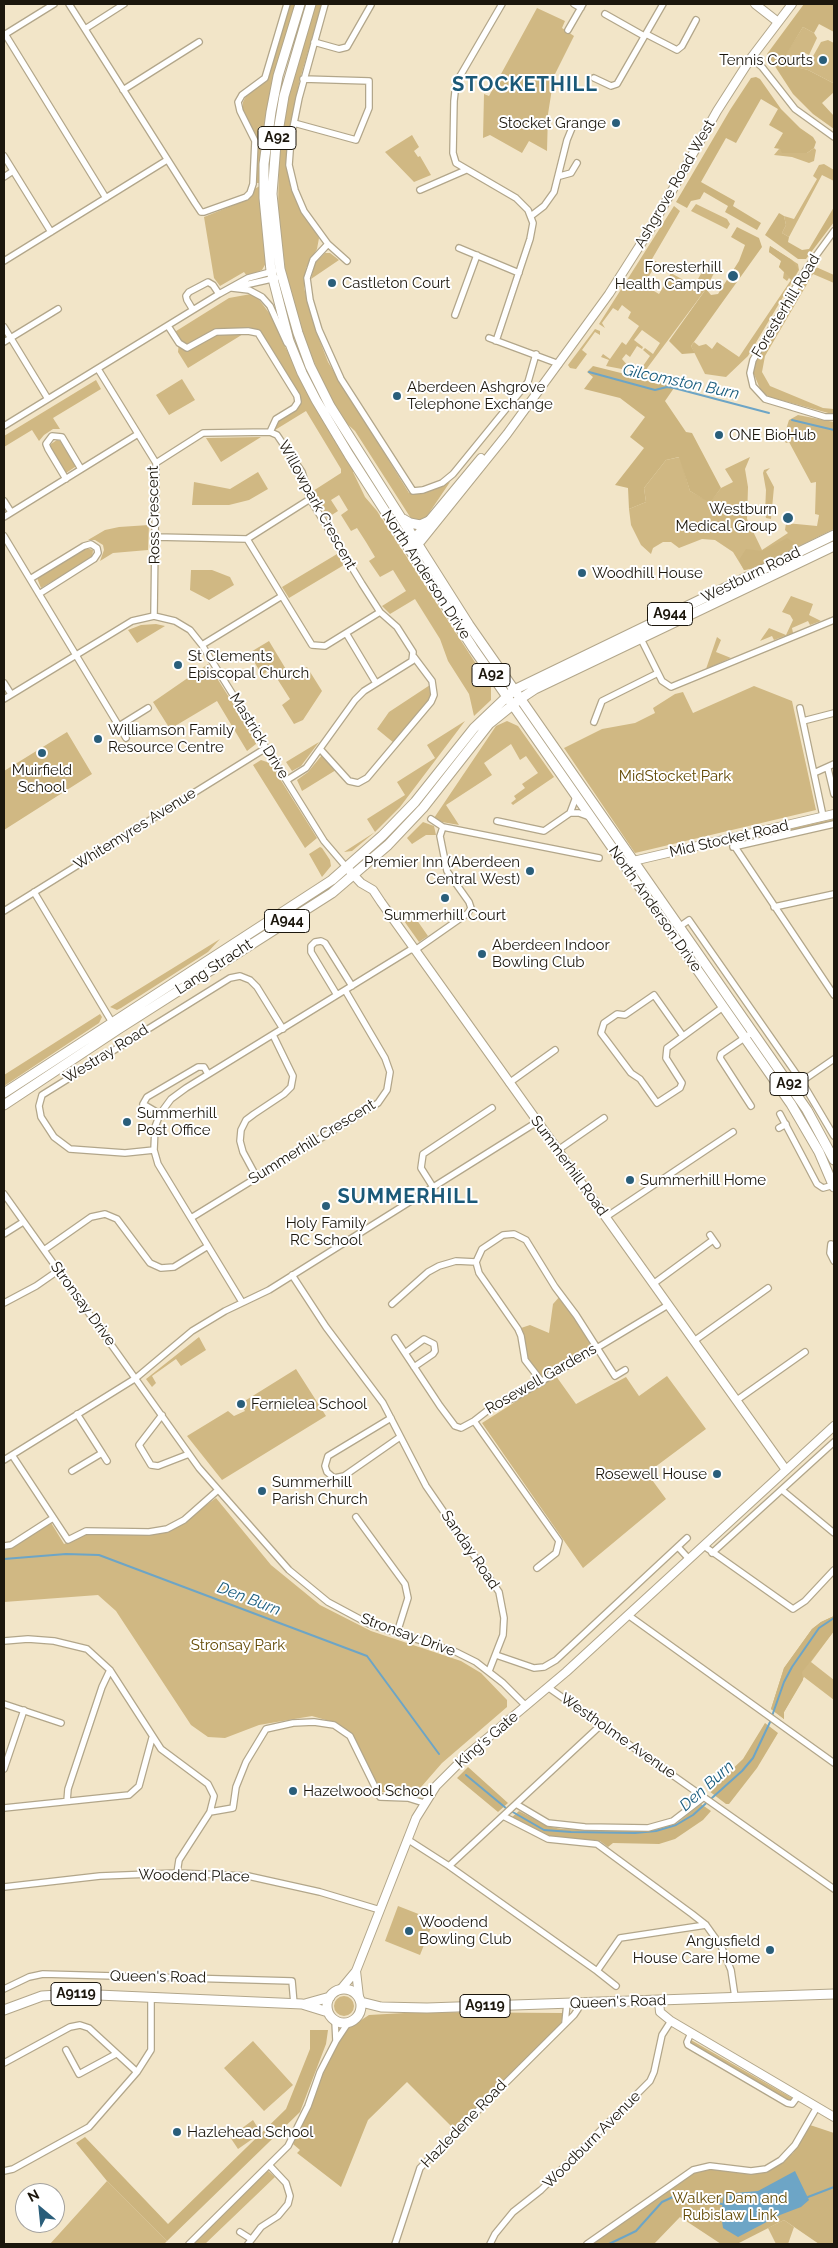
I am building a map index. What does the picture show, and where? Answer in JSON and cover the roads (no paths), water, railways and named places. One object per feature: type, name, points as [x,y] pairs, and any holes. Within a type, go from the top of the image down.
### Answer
[{"type":"main road","name":"North Anderson Drive","points":[[300,4],[278,76],[268,128],[264,203],[272,275],[296,358],[320,408],[407,547],[506,696],[516,701],[628,862],[723,1007],[809,1132],[834,1186]]},
{"type":"main road","name":"North Anderson Drive","points":[[311,4],[284,96],[276,144],[273,206],[281,273],[298,333],[318,382],[336,415],[416,542],[469,625],[514,690],[516,701],[576,797],[590,818],[628,862],[679,927],[792,1088],[818,1128],[834,1160]]},
{"type":"main road","points":[[397,511],[404,520],[416,525],[425,524],[431,520]]},
{"type":"main road","name":"Westburn Road","points":[[506,696],[514,690],[834,535]]},
{"type":"main road","name":"Westburn Road","points":[[516,701],[535,689],[642,640],[834,546]]},
{"type":"main road","name":"Lang Stracht","points":[[4,1105],[114,1026],[347,868],[415,802],[474,728],[506,696]]},
{"type":"main road","name":"Lang Stracht","points":[[4,1093],[332,893],[388,845],[423,808],[489,724],[516,701]]},
{"type":"main road","name":"A9119","points":[[330,1997],[341,1989],[352,1990],[360,2000],[381,2007]]},
{"type":"main road","name":"Queen's Road","points":[[4,2010],[42,1996],[75,1994],[297,2002],[330,1997]]},
{"type":"main road","name":"Queen's Road","points":[[381,2007],[578,2003],[834,1994]]},
{"type":"main road","points":[[330,1997],[328,2012],[335,2021],[348,2023]]},
{"type":"main road","points":[[358,2016],[360,2000]]},
{"type":"main road","name":"Queen's Road","points":[[297,2002],[328,2012]]},
{"type":"main road","name":"A9119","points":[[348,2023],[358,2016],[381,2007]]},
{"type":"street","points":[[54,4],[4,34],[106,198]]},
{"type":"street","points":[[69,4],[201,212],[246,197],[250,192],[253,184],[255,141],[240,111],[238,102],[242,95],[267,74],[287,4]]},
{"type":"street","points":[[85,29],[124,4]]},
{"type":"street","points":[[325,4],[303,79],[294,123],[290,151],[291,178],[304,211],[328,244],[347,262]]},
{"type":"street","points":[[496,340],[532,230],[531,216],[516,198],[466,170],[454,158],[454,137],[456,83],[502,4]]},
{"type":"street","points":[[568,30],[582,6],[574,4]]},
{"type":"street","points":[[594,78],[611,86],[616,84],[663,4]]},
{"type":"street","points":[[755,4],[778,22]]},
{"type":"street","name":"Ashgrove Road West","points":[[407,547],[416,542],[507,434],[559,364],[631,261],[717,111],[751,58],[792,4]]},
{"type":"street","points":[[314,42],[339,49],[347,47],[371,5]]},
{"type":"street","points":[[605,14],[677,50],[682,46],[696,20]]},
{"type":"street","points":[[123,90],[200,42]]},
{"type":"street","points":[[751,58],[762,67],[795,109],[834,137]]},
{"type":"street","points":[[294,123],[356,140],[369,108],[369,81],[303,79]]},
{"type":"street","points":[[531,216],[548,202],[560,176],[567,140],[574,123]]},
{"type":"street","points":[[4,156],[51,232]]},
{"type":"street","points":[[4,261],[167,160]]},
{"type":"street","points":[[560,176],[570,173],[577,163]]},
{"type":"street","points":[[420,190],[466,170]]},
{"type":"street","points":[[4,177],[13,171]]},
{"type":"street","name":"Foresterhill Road","points":[[834,231],[807,268],[753,360],[750,373],[753,386],[765,399],[825,417],[834,417]]},
{"type":"street","points":[[328,244],[313,260],[307,278],[310,300],[319,330],[341,379],[410,487],[417,492],[442,483],[453,474],[528,382],[536,354]]},
{"type":"street","points":[[459,248],[519,273]]},
{"type":"street","points":[[455,315],[477,255]]},
{"type":"street","points":[[4,426],[219,294],[248,278],[281,273]]},
{"type":"street","points":[[193,310],[186,296],[205,282],[211,282],[219,294]]},
{"type":"street","points":[[232,288],[253,292],[267,302],[296,358]]},
{"type":"street","points":[[4,342],[58,309]]},
{"type":"street","points":[[168,326],[179,344],[187,348],[216,332],[248,331],[258,333],[297,396],[298,402],[294,408],[276,419],[270,432]]},
{"type":"street","points":[[4,327],[48,399]]},
{"type":"street","points":[[489,338],[559,364]]},
{"type":"street","name":"Ross Crescent","points":[[98,368],[156,463],[154,616]]},
{"type":"street","name":"Ashgrove Road West","points":[[416,542],[431,520],[541,388]]},
{"type":"street","name":"Willowpark Crescent","points":[[156,463],[203,433],[270,432],[277,435],[302,472],[310,499],[380,612],[397,627],[414,657],[432,681],[434,695],[431,702],[367,778],[358,783],[349,781],[321,750]]},
{"type":"street","points":[[4,517],[138,434]]},
{"type":"street","points":[[66,479],[46,444],[52,436],[62,437],[81,470]]},
{"type":"street","points":[[155,537],[247,539],[310,499]]},
{"type":"street","points":[[4,501],[11,512]]},
{"type":"street","points":[[4,536],[126,738]]},
{"type":"street","points":[[247,539],[312,644],[325,646],[380,612]]},
{"type":"street","points":[[30,579],[84,546],[91,544],[97,548],[98,553],[94,559],[39,594]]},
{"type":"street","points":[[202,645],[282,596]]},
{"type":"street","name":"Mastrick Drive","points":[[4,699],[132,620],[154,616],[175,621],[184,626],[202,645],[324,841],[347,868]]},
{"type":"street","points":[[637,630],[658,673],[666,685],[671,688],[834,620]]},
{"type":"street","points":[[346,633],[376,683]]},
{"type":"street","points":[[286,780],[306,768],[321,750],[355,700],[376,683],[412,661],[414,657]]},
{"type":"street","points":[[594,722],[602,701],[658,673]]},
{"type":"street","points":[[4,683],[11,694]]},
{"type":"street","points":[[119,726],[148,708]]},
{"type":"street","points":[[800,708],[823,816]]},
{"type":"street","points":[[803,721],[834,713]]},
{"type":"street","name":"Whitemyres Avenue","points":[[4,911],[266,748]]},
{"type":"street","points":[[814,773],[828,769],[834,764]]},
{"type":"street","points":[[828,769],[834,794]]},
{"type":"street","points":[[497,821],[544,831],[570,813],[576,797]]},
{"type":"street","points":[[570,813],[590,818]]},
{"type":"street","name":"Mid Stocket Road","points":[[628,862],[834,814]]},
{"type":"street","points":[[431,819],[443,827],[599,858]]},
{"type":"street","name":"Mid Stocket Road","points":[[733,847],[834,824]]},
{"type":"street","points":[[242,1302],[158,1164],[154,1150],[155,1128],[160,1114],[171,1100],[208,1074],[414,949],[468,913],[471,908],[447,870],[440,836],[443,827]]},
{"type":"street","points":[[729,838],[733,847],[834,995]]},
{"type":"street","name":"Summerhill Road","points":[[347,868],[373,890],[786,1470]]},
{"type":"street","points":[[34,892],[114,1026]]},
{"type":"street","points":[[774,907],[834,894]]},
{"type":"street","name":"North Anderson Drive","points":[[679,927],[689,920],[802,1082],[834,1136]]},
{"type":"street","points":[[337,995],[311,952],[311,946],[315,942],[321,941],[325,944],[352,986]]},
{"type":"street","name":"Westray Road","points":[[154,1150],[125,1153],[70,1149],[54,1137],[41,1116],[39,1106],[42,1095],[230,978],[240,976],[250,980],[257,987],[283,1029]]},
{"type":"street","name":"Summerhill Crescent","points":[[191,1218],[256,1176],[378,1103],[386,1090],[390,1072],[385,1058],[345,990]]},
{"type":"street","points":[[683,1036],[654,995],[624,1014],[617,1014],[604,1023],[601,1033],[630,1073],[640,1079],[657,1103],[680,1088],[682,1083],[665,1053],[667,1048],[723,1007]]},
{"type":"street","points":[[751,1106],[720,1058],[721,1054],[753,1032]]},
{"type":"street","points":[[256,1176],[243,1152],[240,1141],[242,1130],[246,1120],[284,1094],[291,1087],[294,1076],[272,1035]]},
{"type":"street","points":[[509,1083],[555,1050]]},
{"type":"street","points":[[792,1088],[834,1059]]},
{"type":"street","points":[[160,1114],[142,1104],[147,1097],[198,1067],[204,1067],[208,1074]]},
{"type":"street","points":[[433,1187],[420,1168],[423,1154],[492,1108]]},
{"type":"street","points":[[780,1114],[817,1184],[823,1188],[834,1186]]},
{"type":"street","points":[[558,1150],[604,1118]]},
{"type":"street","points":[[4,1460],[136,1378],[157,1363],[184,1337],[242,1302],[269,1290],[537,1122]]},
{"type":"street","points":[[779,1128],[786,1124]]},
{"type":"street","points":[[606,1217],[733,1132]]},
{"type":"street","name":"Stronsay Drive","points":[[4,1194],[189,1454],[269,1550],[313,1591],[369,1624],[456,1652],[476,1662],[526,1706]]},
{"type":"street","points":[[44,1250],[90,1216],[105,1214],[117,1219],[150,1263],[161,1268],[174,1267],[208,1246]]},
{"type":"street","points":[[4,1234],[23,1222]]},
{"type":"street","points":[[542,1382],[525,1360],[518,1329],[479,1273],[476,1262],[482,1249],[503,1235],[514,1234],[526,1240],[554,1287],[597,1346],[615,1376],[626,1370]]},
{"type":"street","points":[[653,1284],[713,1240]]},
{"type":"street","points":[[831,1244],[830,1252],[834,1261]]},
{"type":"street","points":[[392,1304],[423,1277],[439,1266],[456,1261],[476,1262]]},
{"type":"street","points":[[4,1302],[36,1286],[59,1270]]},
{"type":"street","name":"Sanday Road","points":[[292,1275],[326,1327],[373,1389],[391,1418],[426,1486],[500,1592],[504,1618],[504,1635],[489,1672]]},
{"type":"street","points":[[694,1341],[768,1288]]},
{"type":"street","name":"Rosewell Gardens","points":[[395,1338],[455,1426],[462,1428],[492,1406],[514,1398],[542,1382],[597,1346],[668,1305]]},
{"type":"street","points":[[405,1352],[424,1339],[434,1344],[435,1350],[432,1354],[414,1367]]},
{"type":"street","points":[[737,1400],[805,1352]]},
{"type":"street","points":[[76,1414],[107,1461]]},
{"type":"street","points":[[162,1415],[140,1441],[139,1448],[143,1454],[151,1465],[154,1466],[189,1454]]},
{"type":"street","points":[[391,1418],[328,1456],[325,1466],[327,1472],[334,1478],[344,1476],[400,1437]]},
{"type":"street","points":[[474,1421],[559,1541],[556,1553],[537,1568]]},
{"type":"street","name":"King's Gate","points":[[341,1989],[356,1971],[407,1839],[424,1803],[436,1786],[455,1767],[549,1688],[834,1426]]},
{"type":"street","points":[[712,1553],[834,1442]]},
{"type":"street","points":[[72,1471],[102,1453]]},
{"type":"street","points":[[12,1455],[68,1540],[86,1531],[150,1532],[167,1529],[184,1520],[218,1490]]},
{"type":"street","points":[[782,1490],[834,1533]]},
{"type":"street","points":[[4,1546],[11,1545],[53,1518]]},
{"type":"street","points":[[353,1525],[358,1519],[405,1584],[408,1598],[397,1633]]},
{"type":"street","points":[[496,1655],[534,1668],[544,1667],[556,1660],[687,1538]]},
{"type":"street","points":[[704,1546],[793,1609],[805,1601],[834,1570]]},
{"type":"street","points":[[678,1547],[689,1559]]},
{"type":"street","points":[[628,1615],[834,1763]]},
{"type":"street","points":[[4,1641],[14,1639],[37,1640],[87,1649],[110,1670],[152,1738],[166,1755],[208,1784],[214,1796],[210,1812],[179,1860],[177,1873]]},
{"type":"street","points":[[67,1801],[68,1789],[102,1687],[110,1670]]},
{"type":"street","name":"Westholme Avenue","points":[[549,1688],[834,1889]]},
{"type":"street","points":[[4,1704],[54,1723],[61,1722]]},
{"type":"street","points":[[4,1769],[24,1710]]},
{"type":"street","points":[[210,1812],[233,1808],[236,1787],[246,1762],[266,1730],[293,1723],[314,1722],[334,1725],[350,1736],[380,1797],[416,1799],[424,1803]]},
{"type":"street","points":[[449,1866],[602,1724]]},
{"type":"street","points":[[4,1808],[129,1795],[135,1792],[139,1786],[152,1738]]},
{"type":"street","points":[[515,1805],[548,1823],[585,1827],[648,1828],[673,1821],[704,1796]]},
{"type":"street","points":[[504,1816],[548,1839],[597,1844],[706,1925],[727,1958],[735,1997]]},
{"type":"street","points":[[407,1839],[449,1866],[616,1986]]},
{"type":"street","name":"Woodend Place","points":[[4,1887],[100,1876],[177,1873],[266,1879],[320,1892],[380,1910]]},
{"type":"street","points":[[597,1971],[620,1938],[706,1925]]},
{"type":"street","name":"King's Gate","points":[[356,1971],[360,2000]]},
{"type":"street","name":"Queen's Road","points":[[4,1989],[29,1977],[43,1974],[292,1981],[297,2002]]},
{"type":"street","points":[[4,2171],[13,2169],[89,2127],[137,2072],[151,2050],[151,1998]]},
{"type":"street","points":[[659,2000],[660,2012],[671,2021],[834,2117]]},
{"type":"street","points":[[566,2023],[567,2003]]},
{"type":"street","name":"Hazledene Road","points":[[395,2244],[420,2168],[566,2023],[578,2009],[578,2003]]},
{"type":"street","points":[[335,2021],[336,2041]]},
{"type":"street","name":"Woodburn Avenue","points":[[490,2244],[508,2217],[541,2190],[650,2081],[654,2072],[662,2035],[671,2021]]},
{"type":"street","points":[[189,2244],[288,2146],[297,2131],[336,2041],[348,2023]]},
{"type":"street","points":[[4,2062],[70,2027],[80,2025],[89,2028],[137,2072]]},
{"type":"street","points":[[691,2033],[687,2042],[688,2046],[787,2104],[792,2104],[798,2096]]},
{"type":"street","points":[[66,2050],[79,2074],[116,2054]]},
{"type":"street","points":[[587,2244],[683,2174],[710,2166],[750,2171],[766,2169],[781,2160],[795,2145],[817,2107]]},
{"type":"street","points":[[240,2232],[249,2242],[260,2227],[278,2216],[288,2204],[290,2196],[286,2183],[269,2165]]},
{"type":"water","points":[[795,2171],[809,2200],[801,2207],[780,2215],[738,2237],[723,2228],[721,2214],[724,2194],[758,2191]]},
{"type":"waterway","name":"Gilcomston Burn","points":[[589,372],[655,390],[667,387],[674,388],[769,413]]},
{"type":"waterway","name":"Gilcomston Burn","points":[[792,420],[834,430]]},
{"type":"waterway","name":"Den Burn","points":[[4,1559],[66,1554],[99,1555],[367,1656],[439,1754]]},
{"type":"waterway","name":"Den Burn","points":[[772,1716],[784,1682],[792,1667],[819,1628],[834,1618]]},
{"type":"waterway","name":"Den Burn","points":[[511,1811],[544,1830],[635,1833],[656,1831],[676,1825],[693,1815],[742,1771],[753,1758],[771,1720]]},
{"type":"waterway","name":"Den Burn","points":[[466,1775],[507,1809]]},
{"type":"waterway","points":[[808,2197],[834,2187]]},
{"type":"waterway","points":[[609,2244],[636,2231],[662,2202],[675,2196],[722,2204]]},
{"type":"place","name":"Tennis Courts","points":[[823,60]]},
{"type":"place","name":"Stocket Grange","points":[[616,123]]},
{"type":"place","name":"Foresterhill Health Campus","points":[[733,276]]},
{"type":"place","name":"Castleton Court","points":[[332,283]]},
{"type":"place","name":"Aberdeen Ashgrove Telephone Exchange","points":[[397,396]]},
{"type":"place","name":"ONE BioHub","points":[[719,435]]},
{"type":"place","name":"Westburn Medical Group","points":[[788,518]]},
{"type":"place","name":"Woodhill House","points":[[582,573]]},
{"type":"place","name":"St Clements Episcopal Church","points":[[178,665]]},
{"type":"place","name":"Williamson Family Resource Centre","points":[[98,739]]},
{"type":"place","name":"Muirfield School","points":[[42,753]]},
{"type":"place","name":"Premier Inn (Aberdeen Central West)","points":[[530,871]]},
{"type":"place","name":"Summerhill Court","points":[[445,898]]},
{"type":"place","name":"Aberdeen Indoor Bowling Club","points":[[482,954]]},
{"type":"place","name":"Summerhill Post Office","points":[[127,1122]]},
{"type":"place","name":"Summerhill Home","points":[[630,1180]]},
{"type":"place","name":"Holy Family RC School","points":[[326,1206]]},
{"type":"place","name":"Fernielea School","points":[[241,1404]]},
{"type":"place","name":"Rosewell House","points":[[717,1474]]},
{"type":"place","name":"Summerhill Parish Church","points":[[262,1491]]},
{"type":"place","name":"Hazelwood School","points":[[293,1791]]},
{"type":"place","name":"Woodend Bowling Club","points":[[409,1931]]},
{"type":"place","name":"Angusfield House Care Home","points":[[770,1950]]},
{"type":"place","name":"Hazlehead School","points":[[177,2132]]},
{"type":"district","name":"STOCKETHILL","points":[[525,85]]},
{"type":"district","name":"SUMMERHILL","points":[[408,1197]]},
{"type":"park label","name":"MidStocket Park","points":[[675,776]]},
{"type":"park label","name":"Stronsay Park","points":[[238,1645]]},
{"type":"park label","name":"Walker Dam and Rubislaw Link","points":[[730,2206]]}]
